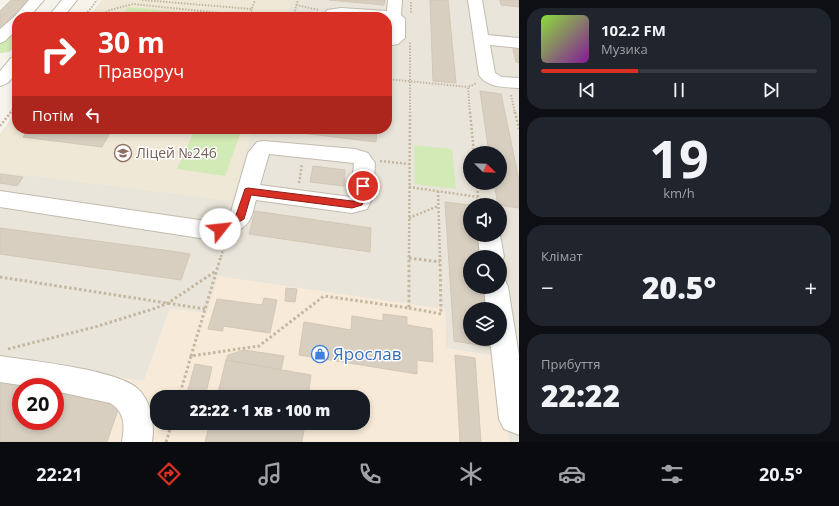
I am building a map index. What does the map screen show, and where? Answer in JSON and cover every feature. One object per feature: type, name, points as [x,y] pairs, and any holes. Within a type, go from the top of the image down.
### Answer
[{"type":"street","points":[[26,12],[37,0]]},
{"type":"street","points":[[59,12],[70,0]]},
{"type":"street","points":[[392,41],[397,38],[398,19],[394,16],[395,0]]},
{"type":"street","points":[[475,0],[487,75],[490,78],[514,82]]},
{"type":"street","points":[[0,38],[12,26]]},
{"type":"street","points":[[481,39],[519,43]]},
{"type":"street","points":[[0,81],[12,67]]},
{"type":"street","points":[[0,199],[206,230],[220,229],[240,217],[260,150],[264,147],[355,156],[361,158],[365,162],[362,197],[359,203],[352,205],[248,191]]},
{"type":"street","points":[[504,346],[514,419],[519,420]]},
{"type":"street","points":[[2,360],[109,388],[126,396],[138,415],[139,435],[137,442]]},
{"type":"path","points":[[88,12],[97,0]]},
{"type":"path","points":[[142,0],[252,9]]},
{"type":"path","points":[[251,12],[255,0]]},
{"type":"path","points":[[294,12],[298,0]]},
{"type":"path","points":[[411,0],[411,14]]},
{"type":"path","points":[[107,12],[133,4],[218,12]]},
{"type":"path","points":[[296,5],[320,12]]},
{"type":"path","points":[[409,308],[410,36]]},
{"type":"path","points":[[392,79],[468,87],[490,78]]},
{"type":"path","points":[[514,82],[519,129]]},
{"type":"path","points":[[468,87],[473,146]]},
{"type":"path","points":[[0,126],[12,110]]},
{"type":"path","points":[[296,197],[305,150]]},
{"type":"path","points":[[361,158],[409,164]]},
{"type":"path","points":[[409,187],[478,197],[478,190]]},
{"type":"path","points":[[181,390],[191,356],[259,346],[324,296],[441,314],[438,191]]},
{"type":"path","points":[[409,218],[438,206]]},
{"type":"path","points":[[409,258],[440,262]]},
{"type":"path","points":[[2,360],[95,327],[156,308],[168,303],[216,271]]},
{"type":"path","points":[[0,277],[205,309]]},
{"type":"path","points":[[166,442],[170,430]]},
{"type":"shaded area","points":[[102,0],[519,0],[519,442],[509,442],[499,357],[446,348],[445,309],[207,313],[170,309],[144,381],[0,360],[0,134],[12,118],[12,134],[392,134],[392,12],[93,12]]},
{"type":"shaded area","points":[[102,0],[292,0],[288,12],[93,12]]},
{"type":"shaded area","name":"Ліцей №246","points":[[12,118],[12,134],[252,134],[232,201],[0,172],[0,134]]},
{"type":"shaded area","points":[[218,276],[445,309],[446,348],[499,357],[509,442],[0,442],[0,360],[144,381],[170,309],[207,313]]},
{"type":"green space","points":[[128,7],[180,12],[124,12]]},
{"type":"green space","points":[[12,31],[12,49],[9,52],[0,53],[0,41]]},
{"type":"green space","points":[[193,134],[240,134],[225,176],[177,169]]},
{"type":"green space","points":[[414,145],[452,149],[456,189],[415,184]]},
{"type":"building","points":[[11,0],[30,0],[18,12],[12,12],[12,18],[0,30],[0,11]]},
{"type":"building","points":[[329,0],[385,0],[384,5]]},
{"type":"building","points":[[430,0],[448,0],[456,83],[433,81]]},
{"type":"building","points":[[500,0],[519,0],[519,7],[501,5]]},
{"type":"building","points":[[513,49],[519,49],[519,63],[516,62]]},
{"type":"building","points":[[480,91],[501,94],[519,180],[519,208],[507,206],[507,198],[497,198],[495,190],[507,190],[507,146],[488,146]]},
{"type":"building","name":"Ліцей №246","points":[[25,134],[109,134],[102,147],[23,137]]},
{"type":"building","points":[[310,134],[377,134],[376,142]]},
{"type":"building","points":[[313,166],[345,170],[344,186],[310,182]]},
{"type":"building","points":[[0,174],[23,177],[17,186],[0,183]]},
{"type":"building","points":[[445,202],[463,204],[463,242],[479,242],[479,250],[463,250],[463,294],[485,294],[485,302],[463,302],[463,342],[454,341]]},
{"type":"building","points":[[255,211],[371,228],[370,252],[249,234]]},
{"type":"building","points":[[0,228],[190,254],[181,280],[0,254]]},
{"type":"building","points":[[286,288],[297,289],[295,302],[285,301]]},
{"type":"building","points":[[264,298],[277,300],[270,333],[223,326],[223,331],[208,329],[217,299],[262,305]]},
{"type":"building","points":[[383,314],[407,317],[407,325],[432,329],[433,362],[417,360],[417,374],[299,355],[304,322],[351,330],[352,316],[383,321]]},
{"type":"building","points":[[244,350],[284,356],[281,370],[226,360],[228,355]]},
{"type":"building","points":[[455,355],[475,358],[481,442],[460,442]]},
{"type":"building","points":[[226,360],[311,375],[309,390],[219,390]]},
{"type":"building","points":[[195,364],[212,367],[207,390],[188,390]]},
{"type":"building","points":[[0,382],[12,384],[12,430],[64,430],[64,394],[120,404],[107,442],[0,442]]},
{"type":"building","points":[[208,430],[304,430],[302,442],[205,442]]},
{"type":"place","name":"Ліцей №246","points":[[123,153]]},
{"type":"place","name":"Ярослав","points":[[320,354]]},
{"type":"route","points":[[220,229],[240,217],[248,191],[352,205],[359,203],[362,197],[363,186]]}]
